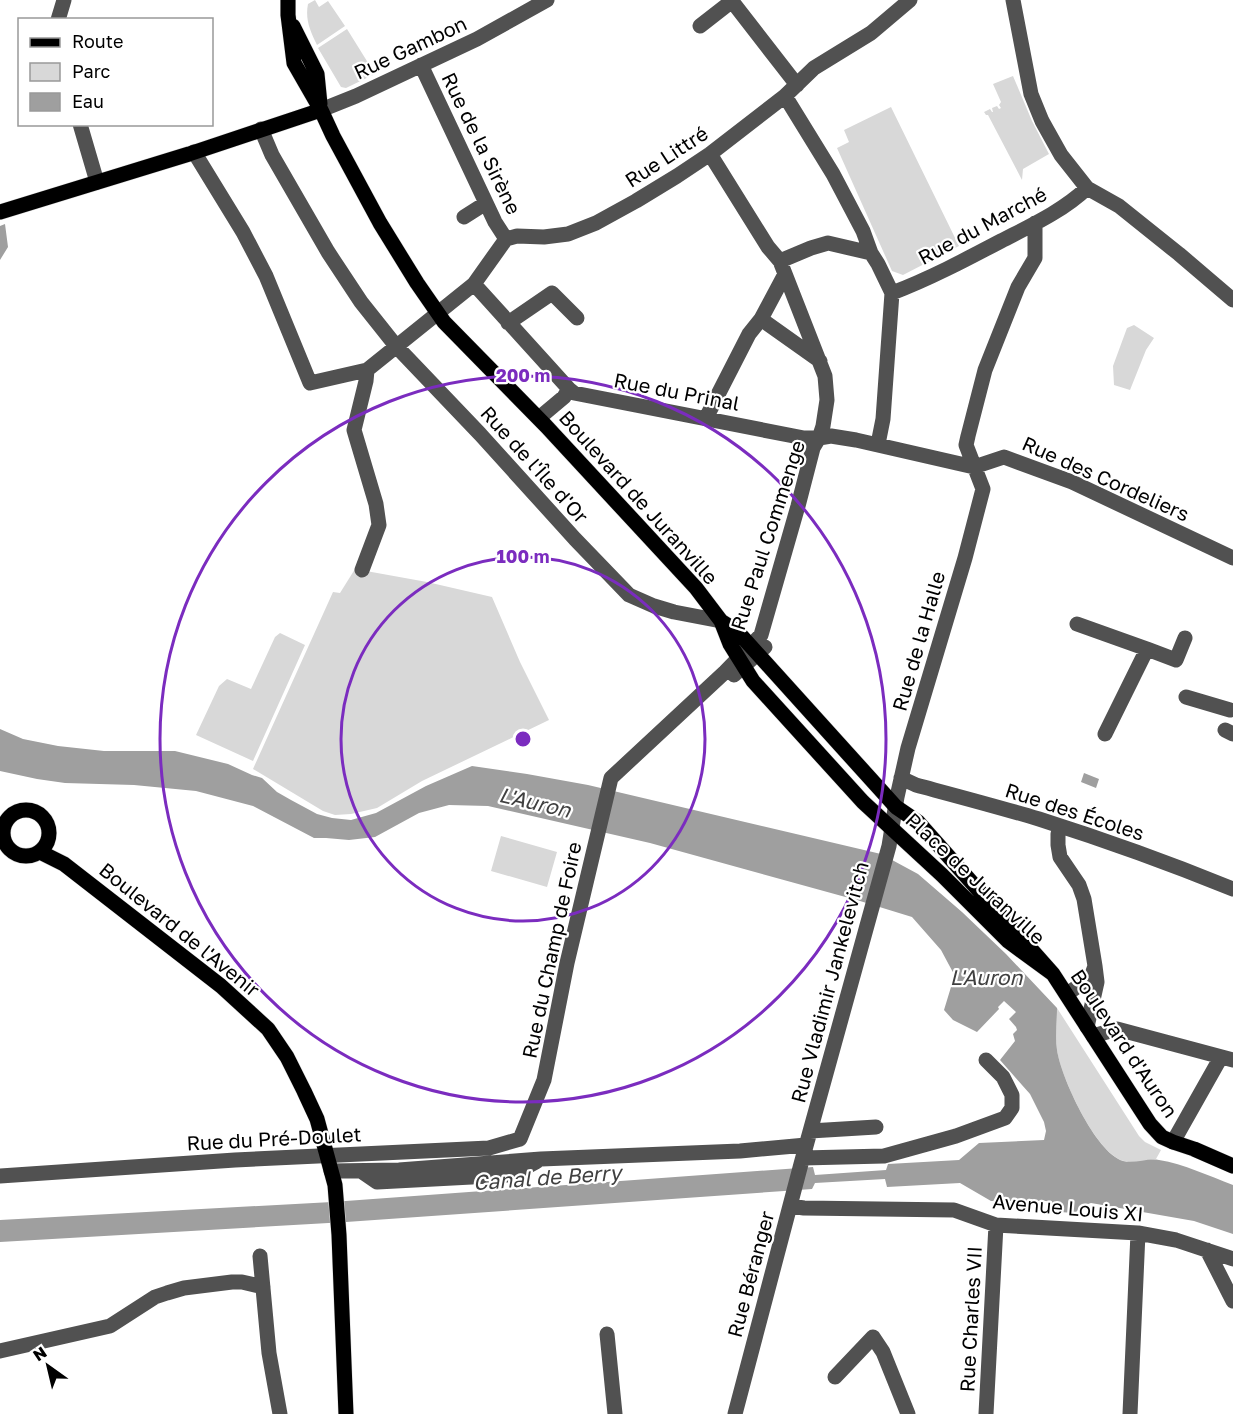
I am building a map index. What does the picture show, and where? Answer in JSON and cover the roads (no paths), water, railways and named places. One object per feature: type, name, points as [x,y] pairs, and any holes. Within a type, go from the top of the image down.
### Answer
[{"type":"main road","name":"Boulevard de Juranville","points":[[288,8],[294,63],[380,223],[438,314],[696,588],[721,621],[730,644],[741,662]]},
{"type":"main road","points":[[0,212],[321,110]]},
{"type":"main road","name":"Boulevard de Juranville","points":[[721,621],[737,631],[760,651]]},
{"type":"main road","name":"Place de Juranville","points":[[760,651],[897,802],[918,822],[1053,974]]},
{"type":"main road","name":"Place de Juranville","points":[[741,662],[753,681],[863,802],[942,874],[1008,941],[1053,974]]},
{"type":"main road","points":[[29,810],[42,816],[48,827],[44,846],[30,856],[14,854],[2,838],[5,815],[29,810]]},
{"type":"main road","name":"Boulevard de l'Avenir","points":[[44,846],[221,986],[268,1029],[287,1057],[317,1119],[331,1171],[339,1234],[346,1414]]},
{"type":"main road","name":"Boulevard d'Auron","points":[[1053,974],[1150,1124],[1162,1137],[1233,1166]]},
{"type":"main road","name":"Boulevard d'Auron","points":[[1194,1149],[1233,1155]]},
{"type":"street","points":[[58,18],[63,0]]},
{"type":"street","name":"Rue Gambon","points":[[321,110],[477,39],[547,0]]},
{"type":"street","name":"Rue Littré","points":[[506,239],[517,236],[544,237],[568,234],[596,223],[636,201],[710,154],[785,96],[814,68],[871,33],[910,0]]},
{"type":"street","points":[[700,26],[732,1],[796,85]]},
{"type":"street","points":[[1013,1],[1031,94],[1042,121],[1061,155],[1087,188],[1119,206],[1233,300]]},
{"type":"street","name":"Rue de la Sirène","points":[[422,65],[495,222],[506,239]]},
{"type":"street","points":[[785,96],[833,174],[863,231],[871,254],[888,286],[884,410],[878,444]]},
{"type":"street","points":[[81,126],[97,182]]},
{"type":"street","name":"Rue de l'Île d'Or","points":[[261,129],[272,154],[328,252],[361,302],[396,346],[575,539],[629,595],[674,612],[721,621]]},
{"type":"street","points":[[191,153],[243,232],[266,276],[310,383],[367,370],[474,284],[506,239]]},
{"type":"street","name":"Rue Paul Commenge","points":[[710,154],[783,267],[825,376],[827,400],[824,424],[813,448],[761,635],[760,651]]},
{"type":"street","name":"Rue du Marché","points":[[888,286],[912,286],[1035,223],[1075,200],[1087,188]]},
{"type":"street","points":[[464,217],[486,203]]},
{"type":"street","name":"Rue de la Halle","points":[[892,829],[908,748],[965,558],[983,489],[966,445],[985,370],[1018,287],[1035,258],[1035,223]]},
{"type":"street","points":[[706,418],[749,333],[761,319],[783,267],[811,248],[828,243],[871,254]]},
{"type":"street","points":[[474,284],[569,390],[564,397],[538,418]]},
{"type":"street","points":[[508,323],[552,293],[577,318]]},
{"type":"street","points":[[761,319],[819,361]]},
{"type":"street","points":[[362,570],[379,525],[376,504],[354,430],[367,370]]},
{"type":"street","name":"Rue du Prinal","points":[[569,390],[574,393],[804,438],[819,438]]},
{"type":"street","name":"Rue des Cordeliers","points":[[819,438],[831,436],[878,444],[974,466],[1004,457],[1072,482],[1233,558]]},
{"type":"street","points":[[1077,624],[1176,660],[1185,638]]},
{"type":"street","points":[[1105,734],[1147,649]]},
{"type":"street","name":"Rue du Champ de Foire","points":[[520,1139],[544,1080],[567,963],[612,778],[741,662],[760,651]]},
{"type":"street","points":[[1186,697],[1230,710]]},
{"type":"street","name":"Rue des Écoles","points":[[902,778],[916,785],[1060,826],[1233,889]]},
{"type":"street","points":[[1060,826],[1058,834],[1060,857],[1084,899],[1095,966],[1097,982],[1090,1032],[1117,1029],[1227,1058],[1173,1142]]},
{"type":"street","name":"Rue Vladimir Jankelevitch","points":[[805,1149],[892,829]]},
{"type":"street","name":"Rue du Champ de Foire","points":[[594,870],[598,840]]},
{"type":"street","points":[[1066,994],[1090,977],[1095,966]]},
{"type":"street","points":[[805,1149],[884,1156],[956,1136],[1005,1118],[1012,1108],[1012,1095],[1003,1077],[986,1060]]},
{"type":"street","points":[[805,1149],[876,1127]]},
{"type":"street","points":[[520,1139],[541,1159]]},
{"type":"street","name":"Rue du Pré-Doulet","points":[[331,1171],[489,1148],[520,1139]]},
{"type":"street","name":"Rue du Pré-Doulet","points":[[0,1176],[235,1160],[331,1171],[361,1171],[377,1182],[512,1175],[541,1159],[805,1149]]},
{"type":"street","name":"Rue Béranger","points":[[735,1414],[805,1149]]},
{"type":"street","name":"Avenue Louis XI","points":[[790,1206],[954,1210],[996,1225],[1138,1233],[1176,1240],[1233,1259]]},
{"type":"street","name":"Rue Charles VII","points":[[986,1414],[996,1225]]},
{"type":"street","points":[[1130,1414],[1138,1233]]},
{"type":"street","points":[[1207,1250],[1233,1301]]},
{"type":"street","points":[[260,1256],[269,1353],[280,1414]]},
{"type":"street","points":[[0,1351],[110,1326],[155,1297],[184,1288],[232,1282],[263,1287]]},
{"type":"street","points":[[607,1334],[615,1414]]},
{"type":"street","points":[[834,1377],[873,1337],[883,1352],[908,1414]]},
{"type":"water","points":[[5,224],[8,247],[0,260],[0,226]]},
{"type":"water","name":"L'Auron","points":[[0,729],[23,739],[58,746],[104,751],[175,751],[228,764],[262,778],[277,792],[317,814],[332,818],[351,820],[376,813],[426,786],[472,766],[588,785],[881,854],[918,874],[962,912],[1057,1008],[1056,1040],[1060,1062],[1072,1095],[1101,1144],[1112,1155],[1123,1161],[1168,1162],[1233,1185],[1233,1234],[1194,1221],[1091,1203],[1082,1206],[1075,1213],[1059,1212],[1055,1204],[1046,1201],[991,1201],[960,1183],[887,1187],[885,1179],[815,1183],[812,1189],[784,1191],[346,1222],[0,1242],[0,1220],[332,1202],[813,1167],[815,1175],[886,1170],[888,1164],[959,1160],[979,1143],[1044,1140],[1046,1131],[1030,1094],[1000,1060],[1015,1041],[1013,1034],[1017,1030],[1009,1019],[1016,1012],[1004,1001],[977,1032],[953,1020],[944,1010],[956,978],[941,950],[912,917],[650,843],[488,806],[449,805],[419,813],[375,837],[349,840],[314,838],[253,806],[196,791],[134,785],[65,783],[0,771]]},
{"type":"water","points":[[1084,773],[1099,779],[1096,788],[1081,782]]},
{"type":"water label","name":"Canal de Berry","points":[[547,1177]]}]
